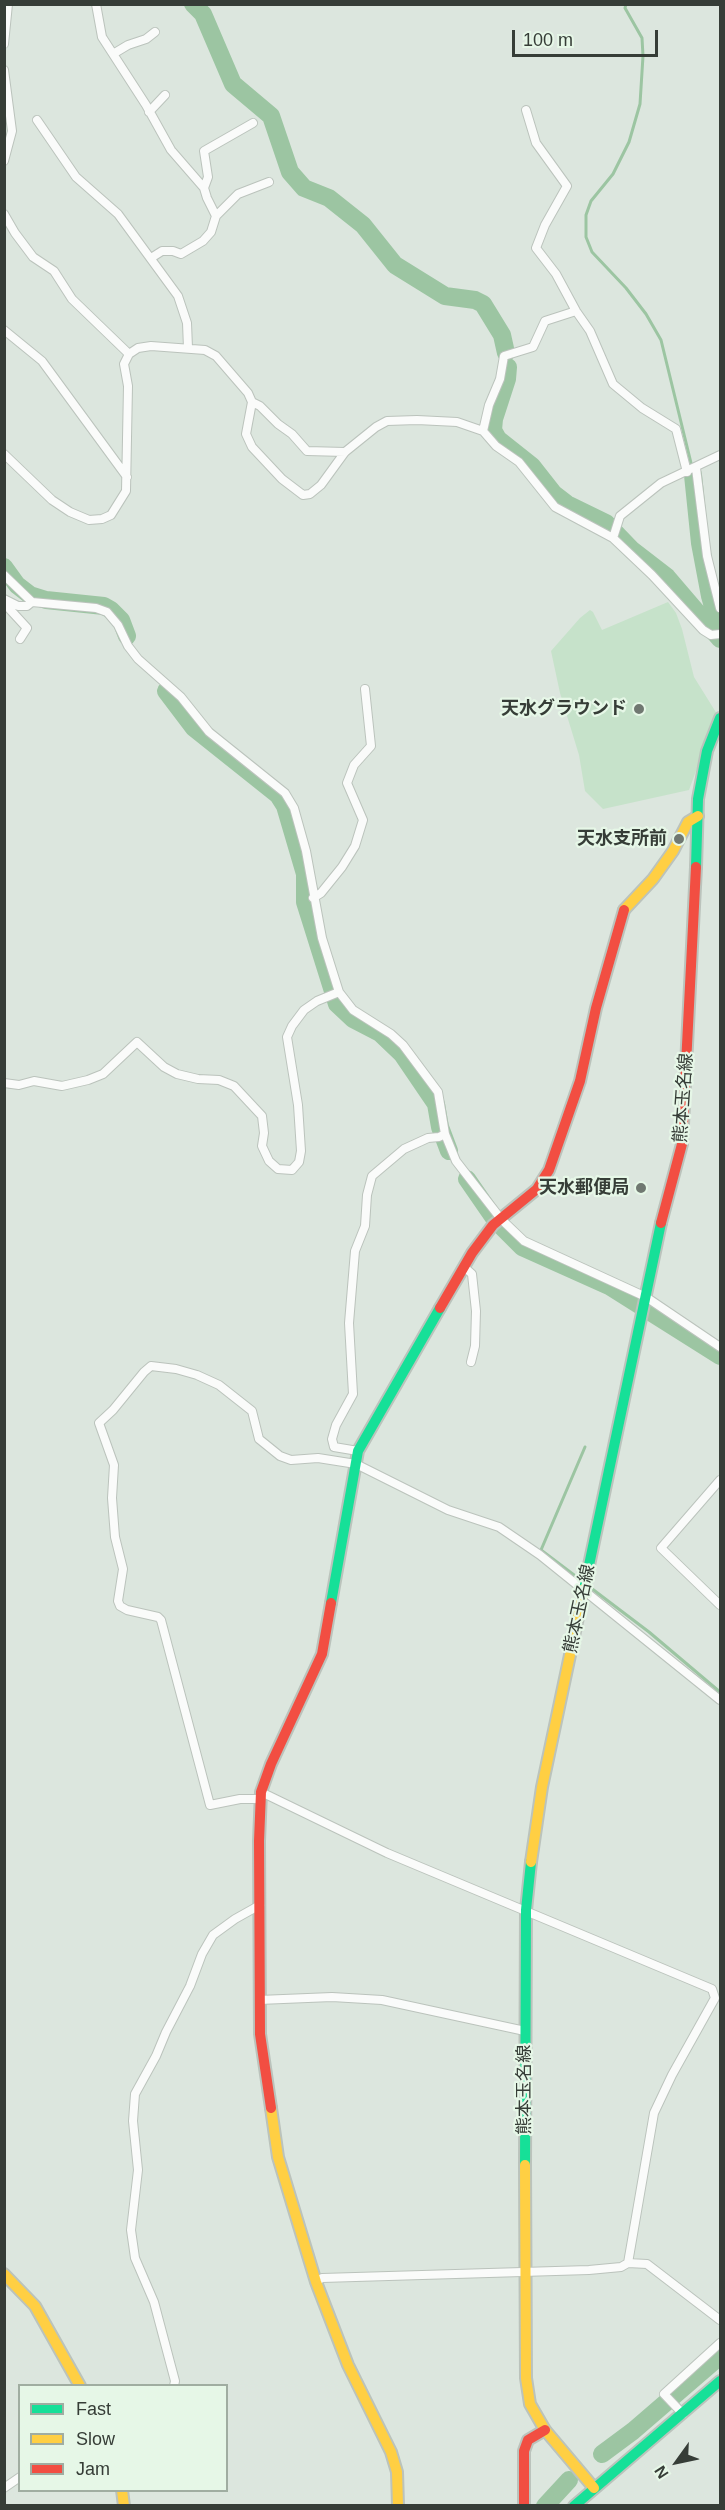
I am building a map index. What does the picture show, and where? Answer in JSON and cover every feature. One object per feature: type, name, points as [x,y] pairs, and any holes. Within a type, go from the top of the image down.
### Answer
[{"type":"main road","name":"熊本玉名線","points":[[594,2488],[545,2430],[530,2404],[526,2379],[524,2273],[526,1910],[532,1844],[542,1786],[665,1206],[682,1144],[695,928],[700,776],[720,718]]},
{"type":"main road","points":[[398,2505],[397,2472],[391,2452],[348,2365],[316,2282],[278,2157],[260,2034],[261,1796],[271,1764],[322,1654],[358,1451],[464,1267],[498,1222],[537,1189],[549,1170],[580,1081],[596,1008],[622,913],[653,879],[673,851],[688,822],[698,816]]},
{"type":"main road","points":[[4,2274],[35,2306],[79,2384]]},
{"type":"main road","points":[[574,2505],[720,2381]]},
{"type":"main road","points":[[524,2505],[524,2451],[528,2440],[545,2430]]},
{"type":"street","points":[[4,44],[8,4]]},
{"type":"street","points":[[96,4],[102,37],[171,150],[204,188],[216,216]]},
{"type":"street","points":[[113,54],[128,45],[146,39],[155,32]]},
{"type":"street","points":[[4,70],[12,131],[4,161]]},
{"type":"street","points":[[149,112],[165,95]]},
{"type":"street","points":[[525,110],[536,142],[567,186],[544,225],[536,248],[556,274],[590,331],[613,384],[642,408],[676,429],[687,472]]},
{"type":"street","points":[[37,120],[76,177],[118,214],[178,296],[187,323],[188,348]]},
{"type":"street","points":[[204,188],[208,177],[204,152],[253,123]]},
{"type":"street","points":[[151,258],[162,251],[173,250],[181,254],[203,242],[211,232],[216,216],[237,194],[269,182]]},
{"type":"street","points":[[4,214],[33,257],[54,271],[72,299],[129,354]]},
{"type":"street","points":[[483,431],[489,405],[500,379],[504,356],[533,347],[536,336],[545,321],[576,311]]},
{"type":"street","points":[[4,330],[42,361],[127,477]]},
{"type":"street","points":[[4,454],[52,500],[70,512],[89,520],[102,519],[111,514],[126,491],[128,386],[124,364],[129,354],[138,348],[151,346],[205,350],[216,356],[248,393],[252,402],[246,434],[252,447],[282,479],[303,495],[310,494],[321,485],[345,452],[376,427],[387,422],[417,420],[456,422],[483,431],[496,446],[519,462],[555,507],[614,533],[703,630],[711,635],[720,634]]},
{"type":"street","points":[[252,402],[260,406],[292,434],[307,451],[345,452]]},
{"type":"street","points":[[614,533],[620,516],[660,483],[720,455]]},
{"type":"street","points":[[696,468],[707,556],[720,608]]},
{"type":"street","points":[[4,575],[32,602],[96,608],[107,612],[118,625],[138,660],[181,697],[209,732],[285,793],[294,808],[306,850],[322,938],[338,993],[353,1010],[391,1034],[403,1045],[438,1092],[444,1134],[456,1161],[498,1222],[524,1241],[645,1300],[720,1347]]},
{"type":"street","points":[[4,601],[18,606],[27,606],[32,602]]},
{"type":"street","points":[[4,601],[27,628],[20,639]]},
{"type":"street","points":[[313,897],[321,893],[342,867],[355,846],[363,820],[347,783],[354,765],[371,746],[365,689]]},
{"type":"street","points":[[4,1083],[18,1084],[34,1081],[62,1086],[88,1080],[103,1074],[137,1042],[164,1067],[177,1074],[198,1079],[219,1080],[234,1086],[262,1116],[264,1132],[262,1146],[269,1161],[278,1169],[292,1170],[299,1162],[301,1151],[298,1105],[287,1037],[304,1010],[317,1001],[338,993]]},
{"type":"street","points":[[358,1451],[334,1447],[332,1439],[336,1425],[353,1394],[349,1323],[355,1251],[365,1226],[367,1195],[372,1176],[404,1149],[428,1138],[444,1134]]},
{"type":"street","points":[[464,1267],[472,1274],[476,1311],[475,1346],[471,1362]]},
{"type":"street","points":[[628,2263],[654,2113],[672,2075],[715,1998],[712,1989],[387,1853],[261,1796],[210,1805],[161,1620],[120,1606],[118,1601],[123,1569],[115,1538],[112,1498],[114,1465],[99,1423],[151,1366],[176,1369],[197,1375],[219,1385],[244,1403],[252,1411],[259,1439],[280,1456],[291,1460],[318,1458],[356,1464],[448,1510],[499,1527],[540,1555],[720,1700]]},
{"type":"street","points":[[720,1480],[661,1548],[720,1605]]},
{"type":"street","points":[[174,2384],[154,2302],[135,2258],[131,2229],[138,2170],[133,2121],[135,2094],[156,2056],[190,1986],[202,1954],[213,1935],[260,1905]]},
{"type":"street","points":[[259,2000],[341,1997],[382,2000],[525,2031]]},
{"type":"street","points":[[316,2282],[322,2278],[426,2273],[524,2273],[599,2269],[628,2263],[647,2264],[720,2320]]},
{"type":"street","points":[[682,2414],[664,2394],[720,2343]]},
{"type":"street","points":[[4,2488],[18,2478]]},
{"type":"green space","name":"天水グラウンド","points":[[668,602],[676,613],[682,629],[694,677],[717,714],[689,790],[603,809],[585,791],[579,755],[560,693],[551,651],[590,610],[602,630]]},
{"type":"waterway","points":[[193,4],[203,14],[233,84],[271,116],[290,172],[304,188],[329,198],[363,225],[395,265],[445,296],[475,300],[483,304],[502,335],[506,353]]},
{"type":"waterway","points":[[626,4],[625,8],[642,38],[640,104],[629,142],[613,174],[591,201],[586,215],[586,237],[592,252],[626,288],[646,314],[661,340],[691,463]]},
{"type":"waterway","points":[[508,367],[507,379],[494,419],[493,430],[498,439],[532,466],[554,494],[567,504],[606,523],[632,550],[667,577],[720,639]]},
{"type":"waterway","points":[[693,475],[700,543],[710,596],[720,631]]},
{"type":"waterway","points":[[4,567],[17,585],[30,595],[46,600],[104,606],[121,620],[127,636]]},
{"type":"waterway","points":[[166,691],[194,728],[278,795],[285,806],[305,874],[305,902],[337,1004],[353,1019],[380,1033],[402,1054],[436,1104],[440,1127],[449,1151]]},
{"type":"waterway","points":[[467,1179],[496,1221],[522,1247],[609,1286],[720,1356]]},
{"type":"waterway","points":[[582,1581],[541,1550],[585,1447]]},
{"type":"waterway","points":[[587,1585],[649,1632],[720,1692]]},
{"type":"waterway","points":[[602,2454],[633,2431],[720,2356]]},
{"type":"waterway","points":[[545,2506],[569,2480]]},
{"type":"traffic: fast","points":[[696,867],[698,799],[707,751],[720,718]]},
{"type":"traffic: fast","points":[[584,1589],[661,1223]]},
{"type":"traffic: fast","points":[[331,1603],[358,1451],[440,1308]]},
{"type":"traffic: fast","points":[[525,2165],[526,1910],[531,1862]]},
{"type":"traffic: fast","points":[[574,2506],[720,2381]]},
{"type":"traffic: slow","points":[[624,910],[653,879],[673,851],[688,822],[698,816]]},
{"type":"traffic: slow","points":[[531,1862],[542,1787],[584,1589]]},
{"type":"traffic: slow","points":[[271,2108],[278,2157],[316,2282],[348,2365],[391,2452],[397,2472],[398,2506]]},
{"type":"traffic: slow","points":[[525,2165],[526,2378],[530,2404],[545,2430],[594,2488]]},
{"type":"traffic: slow","points":[[4,2274],[35,2306],[79,2384]]},
{"type":"traffic: slow","points":[[122,2492],[124,2506]]},
{"type":"traffic: jam","points":[[661,1223],[682,1144],[696,867]]},
{"type":"traffic: jam","points":[[440,1308],[472,1253],[493,1225],[537,1189],[549,1170],[580,1081],[596,1008],[624,910]]},
{"type":"traffic: jam","points":[[271,2108],[260,2034],[261,1792],[271,1764],[322,1654],[331,1603]]},
{"type":"traffic: jam","points":[[524,2506],[524,2451],[528,2440],[545,2430]]},
{"type":"place","name":"天水グラウンド","points":[[639,709]]},
{"type":"place","name":"天水支所前","points":[[679,839]]},
{"type":"place","name":"天水郵便局","points":[[641,1188]]}]
